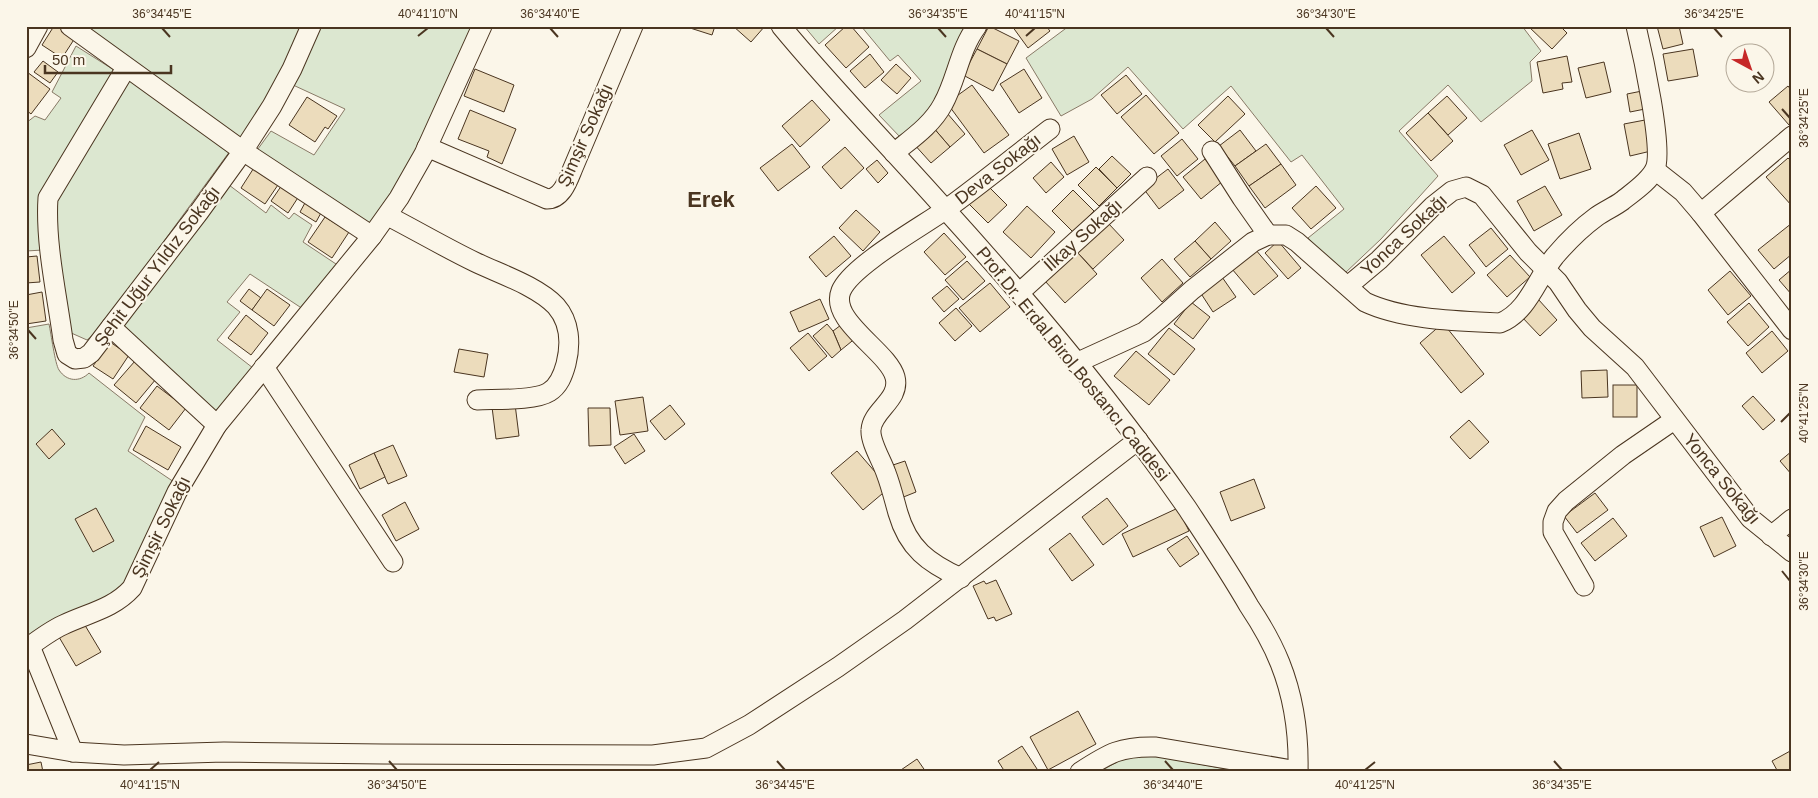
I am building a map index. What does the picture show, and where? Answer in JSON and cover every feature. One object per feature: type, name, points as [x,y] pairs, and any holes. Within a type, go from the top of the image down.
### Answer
[{"type":"street","points":[[26,48],[38,26]]},
{"type":"street","points":[[70,26],[126,68],[243,150],[372,236]]},
{"type":"street","name":"Şehit Uğur Yıldız Sokağı","points":[[126,68],[48,198],[47,214],[62,331],[67,354],[75,359],[84,358],[91,353],[194,219],[243,150],[272,106],[292,69],[311,26]]},
{"type":"street","name":"Şimşir Sokağı","points":[[28,647],[63,625],[109,606],[122,598],[132,588],[177,492],[217,425],[388,216],[427,147],[482,26]]},
{"type":"street","name":"Şimşir Sokağı","points":[[427,147],[553,199],[565,186],[633,26]]},
{"type":"street","name":"Prof.Dr. Erdal Birol Bostancı Caddesi","points":[[781,26],[1019,293],[1138,440],[1204,534],[1267,635],[1280,663],[1291,696],[1299,746],[1298,772]]},
{"type":"street","points":[[894,153],[920,132],[938,112],[949,91],[965,45],[977,26]]},
{"type":"street","points":[[1636,26],[1653,116],[1658,160],[1655,170],[1682,192],[1701,213],[1792,330]]},
{"type":"street","name":"Deva Sokağı","points":[[960,578],[940,569],[922,555],[904,530],[888,477],[871,437],[870,429],[892,397],[896,388],[896,378],[886,363],[844,315],[840,299],[841,290],[860,268],[946,209],[1050,129]]},
{"type":"street","points":[[1701,213],[1792,136]]},
{"type":"street","points":[[1076,363],[1144,332],[1225,262],[1252,242],[1268,235],[1212,151]]},
{"type":"street","name":"Yonca Sokağı","points":[[1268,235],[1286,235],[1297,242],[1365,302],[1378,308],[1402,315],[1500,323],[1510,319],[1519,310],[1554,257],[1578,231],[1597,216],[1620,203],[1655,170]]},
{"type":"street","name":"İlkay Sokağı","points":[[1019,293],[1147,177]]},
{"type":"street","name":"Yonca Sokağı","points":[[1348,286],[1379,260],[1433,206],[1452,191],[1466,187],[1482,195],[1528,252],[1558,282],[1592,328],[1635,366],[1750,518],[1792,552]]},
{"type":"street","points":[[388,216],[476,262],[527,286],[549,300],[561,314],[569,337],[569,352],[564,372],[557,385],[549,392],[529,397],[477,400]]},
{"type":"street","points":[[111,327],[217,425]]},
{"type":"street","points":[[264,367],[393,562]]},
{"type":"street","name":"Yonca Sokağı","points":[[1584,586],[1554,532],[1553,522],[1557,511],[1566,501],[1623,455],[1674,420]]},
{"type":"street","points":[[26,744],[73,752],[124,755],[233,752],[583,756],[653,755],[706,748],[749,726],[838,667],[960,578],[1138,440]]},
{"type":"street","name":"Yonca Sokağı","points":[[1771,536],[1792,520]]},
{"type":"street","points":[[28,647],[73,752]]},
{"type":"street","points":[[1080,772],[1114,751],[1134,747],[1156,747],[1298,772]]},
{"type":"green space","points":[[82,26],[302,26],[273,93],[240,143]]},
{"type":"green space","points":[[319,26],[475,26],[443,99],[397,186],[369,225],[255,153],[271,131],[314,155],[345,109],[293,85]]},
{"type":"green space","points":[[804,26],[839,26],[819,44]]},
{"type":"green space","points":[[861,26],[970,26],[930,110],[901,138],[879,115],[921,81],[898,55],[890,61]]},
{"type":"green space","points":[[1069,26],[1522,26],[1541,51],[1530,62],[1532,81],[1481,122],[1448,85],[1399,131],[1438,176],[1381,239],[1344,274],[1308,238],[1344,209],[1302,155],[1291,162],[1231,86],[1183,129],[1128,67],[1092,99],[1061,116],[1026,58]]},
{"type":"green space","points":[[76,46],[114,70],[49,185],[43,250],[26,251],[26,123],[35,116],[45,120],[61,98],[52,92]]},
{"type":"green space","points":[[131,78],[230,151],[98,331],[87,340],[69,332],[55,235],[56,199]]},
{"type":"green space","points":[[229,185],[266,213],[271,205],[289,219],[294,213],[312,225],[303,242],[339,266],[303,309],[250,274],[227,302],[240,312],[217,340],[253,368],[219,414],[121,327]]},
{"type":"green space","points":[[49,324],[58,367],[62,374],[70,379],[78,379],[89,373],[145,417],[128,451],[174,482],[121,591],[26,638],[26,328]]},
{"type":"green space","points":[[1126,757],[1162,757],[1242,772],[1099,772]]},
{"type":"building","points":[[54,26],[58,26],[75,38],[62,58],[42,45]]},
{"type":"building","points":[[688,26],[715,26],[712,35]]},
{"type":"building","points":[[733,26],[765,26],[751,42]]},
{"type":"building","points":[[846,26],[851,26],[869,47],[846,68],[825,45]]},
{"type":"building","points":[[989,26],[1019,41],[1007,64],[977,49]]},
{"type":"building","points":[[1012,26],[1046,26],[1050,31],[1028,48]]},
{"type":"building","points":[[1528,26],[1560,26],[1567,33],[1552,49]]},
{"type":"building","points":[[1657,26],[1679,26],[1683,44],[1663,49]]},
{"type":"building","points":[[977,49],[1007,64],[993,91],[963,75]]},
{"type":"building","points":[[1693,49],[1698,76],[1668,81],[1663,54]]},
{"type":"building","points":[[870,54],[884,72],[865,88],[850,71]]},
{"type":"building","points":[[1567,56],[1572,82],[1562,83],[1563,89],[1543,93],[1537,62]]},
{"type":"building","points":[[43,61],[58,72],[50,83],[34,72]]},
{"type":"building","points":[[1604,62],[1611,92],[1586,98],[1578,68]]},
{"type":"building","points":[[896,64],[911,78],[897,94],[881,80]]},
{"type":"building","points":[[475,69],[514,85],[504,112],[464,96]]},
{"type":"building","points":[[1024,69],[1042,98],[1019,113],[1000,84]]},
{"type":"building","points":[[27,72],[50,89],[31,114],[26,110]]},
{"type":"building","points":[[1126,75],[1142,94],[1117,114],[1101,95]]},
{"type":"building","points":[[972,85],[1009,135],[984,153],[947,103]]},
{"type":"building","points":[[1788,86],[1792,91],[1792,122],[1789,125],[1769,102]]},
{"type":"building","points":[[1642,91],[1645,109],[1630,112],[1627,94]]},
{"type":"building","points":[[1146,95],[1179,133],[1154,154],[1121,117]]},
{"type":"building","points":[[1228,96],[1245,114],[1215,142],[1198,125]]},
{"type":"building","points":[[1447,96],[1467,118],[1448,135],[1428,113]]},
{"type":"building","points":[[307,97],[337,116],[328,129],[325,127],[315,142],[289,125]]},
{"type":"building","points":[[812,100],[830,120],[800,147],[782,126]]},
{"type":"building","points":[[470,110],[516,129],[502,164],[487,157],[489,151],[458,139]]},
{"type":"building","points":[[947,113],[965,134],[950,147],[932,126]]},
{"type":"building","points":[[1428,113],[1453,141],[1431,161],[1406,133]]},
{"type":"building","points":[[1645,120],[1651,151],[1630,156],[1624,124]]},
{"type":"building","points":[[932,126],[950,147],[931,163],[913,143]]},
{"type":"building","points":[[1240,130],[1256,151],[1235,166],[1219,146]]},
{"type":"building","points":[[1532,130],[1549,160],[1521,175],[1504,145]]},
{"type":"building","points":[[1579,133],[1591,169],[1560,179],[1548,144]]},
{"type":"building","points":[[1074,136],[1089,162],[1067,175],[1052,149]]},
{"type":"building","points":[[1182,139],[1198,159],[1177,176],[1161,156]]},
{"type":"building","points":[[792,144],[810,167],[778,191],[760,168]]},
{"type":"building","points":[[1266,144],[1281,164],[1249,186],[1235,166]]},
{"type":"building","points":[[845,147],[864,168],[841,189],[822,167]]},
{"type":"building","points":[[1112,156],[1131,174],[1117,188],[1099,169]]},
{"type":"building","points":[[1788,158],[1792,162],[1792,206],[1766,177]]},
{"type":"building","points":[[1205,159],[1223,181],[1201,199],[1183,177]]},
{"type":"building","points":[[877,160],[888,173],[878,183],[866,169]]},
{"type":"building","points":[[1051,162],[1064,177],[1046,193],[1033,178]]},
{"type":"building","points":[[257,163],[282,179],[265,204],[241,188]]},
{"type":"building","points":[[1281,164],[1296,185],[1265,208],[1249,186]]},
{"type":"building","points":[[1096,167],[1117,188],[1099,206],[1078,185]]},
{"type":"building","points":[[1168,169],[1184,190],[1159,209],[1143,188]]},
{"type":"building","points":[[284,182],[301,193],[288,213],[271,201]]},
{"type":"building","points":[[988,186],[1007,205],[988,223],[969,204]]},
{"type":"building","points":[[1316,186],[1336,208],[1311,229],[1292,208]]},
{"type":"building","points":[[1545,186],[1562,215],[1534,231],[1517,201]]},
{"type":"building","points":[[1073,190],[1094,211],[1073,232],[1052,211]]},
{"type":"building","points":[[306,201],[322,211],[316,222],[300,212]]},
{"type":"building","points":[[1027,206],[1055,232],[1031,258],[1003,232]]},
{"type":"building","points":[[856,210],[880,232],[863,251],[839,228]]},
{"type":"building","points":[[325,217],[349,232],[332,258],[308,242]]},
{"type":"building","points":[[1215,222],[1231,241],[1211,259],[1195,241]]},
{"type":"building","points":[[1108,223],[1124,240],[1093,269],[1077,252]]},
{"type":"building","points":[[1792,223],[1792,254],[1774,269],[1758,250]]},
{"type":"building","points":[[1491,228],[1508,249],[1486,267],[1469,245]]},
{"type":"building","points":[[944,233],[966,257],[945,275],[924,252]]},
{"type":"building","points":[[834,236],[851,256],[826,277],[809,257]]},
{"type":"building","points":[[1444,236],[1475,273],[1452,293],[1421,255]]},
{"type":"building","points":[[1195,241],[1211,259],[1190,277],[1174,259]]},
{"type":"building","points":[[1278,241],[1301,268],[1288,279],[1265,253]]},
{"type":"building","points":[[1255,249],[1278,276],[1254,295],[1232,269]]},
{"type":"building","points":[[1077,252],[1097,274],[1065,303],[1045,281]]},
{"type":"building","points":[[1510,255],[1530,277],[1507,297],[1487,275]]},
{"type":"building","points":[[37,256],[40,282],[26,283],[26,257]]},
{"type":"building","points":[[1162,259],[1183,283],[1162,302],[1141,278]]},
{"type":"building","points":[[967,261],[985,281],[963,300],[945,280]]},
{"type":"building","points":[[1792,269],[1792,295],[1779,280]]},
{"type":"building","points":[[1730,271],[1751,296],[1728,315],[1708,290]]},
{"type":"building","points":[[1222,277],[1236,297],[1213,312],[1200,292]]},
{"type":"building","points":[[990,283],[1010,307],[980,332],[959,308]]},
{"type":"building","points":[[947,286],[959,299],[944,312],[932,298]]},
{"type":"building","points":[[249,289],[261,298],[252,310],[240,301]]},
{"type":"building","points":[[267,289],[290,305],[274,326],[252,310]]},
{"type":"building","points":[[42,292],[46,321],[26,324],[26,295]]},
{"type":"building","points":[[820,299],[829,319],[799,332],[790,312]]},
{"type":"building","points":[[1538,299],[1557,320],[1540,336],[1520,315]]},
{"type":"building","points":[[1191,302],[1210,317],[1193,339],[1174,324]]},
{"type":"building","points":[[1749,303],[1769,327],[1748,346],[1727,322]]},
{"type":"building","points":[[956,308],[972,326],[955,341],[939,323]]},
{"type":"building","points":[[246,315],[268,333],[251,355],[228,338]]},
{"type":"building","points":[[845,322],[857,337],[841,350],[833,331]]},
{"type":"building","points":[[1443,323],[1484,374],[1461,393],[1420,343]]},
{"type":"building","points":[[827,324],[833,331],[841,350],[832,358],[813,336]]},
{"type":"building","points":[[1169,328],[1195,349],[1174,375],[1148,354]]},
{"type":"building","points":[[1772,331],[1788,351],[1762,373],[1746,353]]},
{"type":"building","points":[[808,333],[827,356],[809,371],[790,348]]},
{"type":"building","points":[[110,342],[129,355],[113,379],[93,366]]},
{"type":"building","points":[[459,349],[488,354],[484,377],[454,372]]},
{"type":"building","points":[[1136,351],[1170,380],[1149,405],[1114,376]]},
{"type":"building","points":[[135,361],[156,379],[136,403],[114,385]]},
{"type":"building","points":[[1607,370],[1608,397],[1582,398],[1581,371]]},
{"type":"building","points":[[1613,385],[1637,385],[1637,417],[1613,417]]},
{"type":"building","points":[[157,386],[186,408],[169,430],[140,408]]},
{"type":"building","points":[[1753,396],[1775,420],[1763,430],[1742,406]]},
{"type":"building","points":[[643,397],[648,431],[620,435],[615,401]]},
{"type":"building","points":[[515,404],[519,436],[496,439],[492,407]]},
{"type":"building","points":[[670,405],[685,424],[665,440],[650,421]]},
{"type":"building","points":[[588,408],[610,408],[611,445],[589,446]]},
{"type":"building","points":[[1469,420],[1489,442],[1470,459],[1450,437]]},
{"type":"building","points":[[146,426],[181,447],[168,470],[133,450]]},
{"type":"building","points":[[52,429],[65,444],[49,459],[36,444]]},
{"type":"building","points":[[634,434],[645,451],[625,464],[614,447]]},
{"type":"building","points":[[393,445],[407,476],[388,484],[374,453]]},
{"type":"building","points":[[857,451],[889,488],[863,510],[831,473]]},
{"type":"building","points":[[1792,451],[1792,475],[1780,461]]},
{"type":"building","points":[[374,453],[385,477],[360,489],[349,465]]},
{"type":"building","points":[[905,461],[916,492],[901,498],[890,466]]},
{"type":"building","points":[[1254,479],[1265,508],[1231,521],[1220,492]]},
{"type":"building","points":[[1595,493],[1608,510],[1577,533],[1564,516]]},
{"type":"building","points":[[1107,498],[1128,526],[1103,545],[1082,517]]},
{"type":"building","points":[[405,502],[419,529],[396,541],[382,515]]},
{"type":"building","points":[[96,508],[114,541],[93,552],[75,519]]},
{"type":"building","points":[[1178,508],[1189,531],[1133,557],[1122,534]]},
{"type":"building","points":[[1722,517],[1736,546],[1714,557],[1700,527]]},
{"type":"building","points":[[1613,518],[1627,536],[1595,561],[1581,543]]},
{"type":"building","points":[[1070,533],[1094,565],[1072,581],[1049,549]]},
{"type":"building","points":[[1187,536],[1199,554],[1180,567],[1167,549]]},
{"type":"building","points":[[996,580],[1012,614],[996,621],[994,617],[988,619],[973,586],[984,581],[986,584]]},
{"type":"building","points":[[83,622],[101,652],[76,666],[59,637]]},
{"type":"building","points":[[1078,711],[1096,744],[1048,770],[1030,737]]},
{"type":"building","points":[[1022,746],[1039,772],[1005,772],[998,761]]},
{"type":"building","points":[[1792,750],[1792,772],[1778,772],[1772,761]]},
{"type":"building","points":[[917,759],[926,772],[898,772]]},
{"type":"building","points":[[41,762],[43,772],[26,772],[26,765]]},
{"type":"district","name":"Erek","points":[[711,199]]}]
